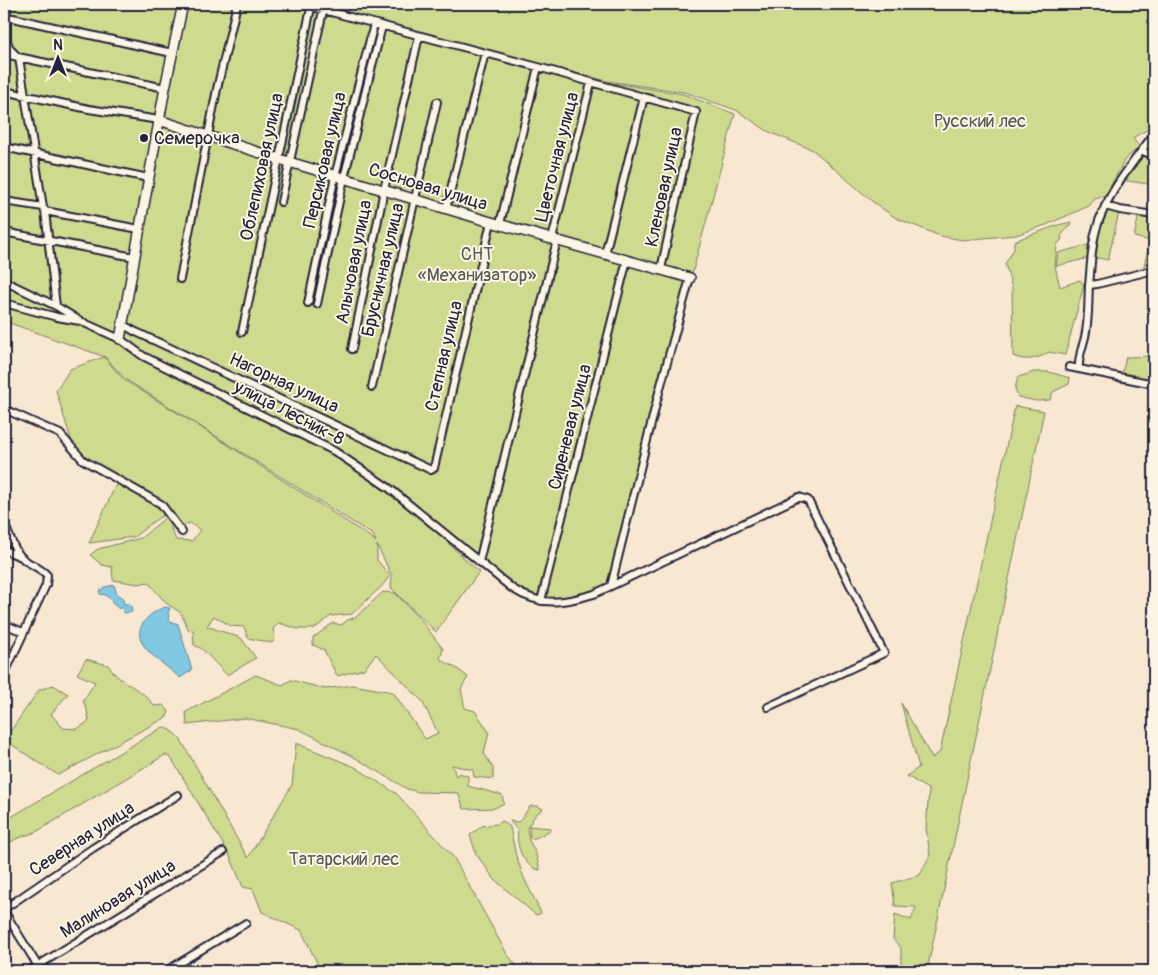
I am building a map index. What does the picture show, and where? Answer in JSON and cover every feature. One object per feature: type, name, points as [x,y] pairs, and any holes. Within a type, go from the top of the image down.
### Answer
[{"type":"street","points":[[7,4],[5,16],[7,41],[10,49],[19,58],[49,241],[56,306]]},
{"type":"street","points":[[120,339],[148,178],[183,4]]},
{"type":"street","points":[[180,280],[217,90],[237,4]]},
{"type":"street","points":[[301,4],[644,97],[605,254]]},
{"type":"street","name":"Облепиховая улица","points":[[242,332],[311,8]]},
{"type":"street","points":[[281,202],[323,11]]},
{"type":"street","points":[[5,16],[172,53]]},
{"type":"street","name":"Персиковая улица","points":[[308,303],[374,24]]},
{"type":"street","points":[[317,304],[339,177],[382,26]]},
{"type":"street","name":"Алычовая улица","points":[[352,348],[384,190],[419,36]]},
{"type":"street","points":[[446,209],[485,53]]},
{"type":"street","points":[[4,54],[165,88]]},
{"type":"street","points":[[500,224],[538,67]]},
{"type":"street","name":"Цветочная улица","points":[[479,562],[591,83]]},
{"type":"street","points":[[4,91],[89,109],[159,120]]},
{"type":"street","name":"Кленовая улица","points":[[644,97],[696,112],[661,269]]},
{"type":"street","name":"Брусничная улица","points":[[372,387],[437,102]]},
{"type":"street","name":"Сосновая улица","points":[[159,120],[279,159],[446,209],[690,278]]},
{"type":"street","points":[[1079,369],[1080,352],[1085,338],[1096,230],[1105,206],[1120,181],[1154,134]]},
{"type":"street","points":[[4,147],[148,178]]},
{"type":"street","points":[[1141,151],[1154,155]]},
{"type":"street","points":[[4,201],[139,229]]},
{"type":"street","points":[[1105,206],[1154,215]]},
{"type":"street","name":"Степная улица","points":[[434,468],[491,222]]},
{"type":"street","points":[[4,232],[134,257]]},
{"type":"street","name":"Сиреневая улица","points":[[541,601],[627,260]]},
{"type":"street","points":[[1089,284],[1097,284],[1154,270]]},
{"type":"street","points":[[611,586],[690,278]]},
{"type":"street","points":[[4,281],[56,306],[80,321]]},
{"type":"street","name":"улица Лесник-8","points":[[4,303],[80,321],[120,339],[143,356],[334,451],[389,488],[479,562],[524,596],[541,601]]},
{"type":"street","name":"Нагорная улица","points":[[122,324],[426,468],[431,470],[434,468]]},
{"type":"street","points":[[1069,367],[1154,384]]},
{"type":"street","points":[[4,409],[60,434],[83,460],[161,504],[182,532]]},
{"type":"street","points":[[541,601],[559,602],[594,594],[799,497],[808,500],[884,653],[768,707]]},
{"type":"street","points":[[4,523],[21,557]]},
{"type":"street","points":[[4,550],[21,557],[41,569],[47,575],[46,585],[4,675]]},
{"type":"street","points":[[4,624],[23,632]]},
{"type":"street","name":"Северная улица","points":[[4,910],[92,848],[178,795]]},
{"type":"street","name":"Малиновая улица","points":[[29,971],[40,968],[223,852]]},
{"type":"street","points":[[4,910],[40,968]]},
{"type":"street","points":[[166,971],[246,924]]},
{"type":"green space","name":"СНТ «Механизатор»","points":[[4,4],[316,4],[368,21],[606,82],[683,94],[735,114],[609,584],[588,596],[553,601],[535,599],[519,592],[434,521],[378,484],[415,512],[479,572],[436,632],[391,588],[392,576],[377,545],[377,560],[390,576],[352,614],[331,616],[314,629],[298,629],[279,623],[273,629],[275,639],[272,643],[248,638],[244,627],[231,626],[214,616],[207,626],[241,638],[256,658],[227,675],[202,649],[194,645],[193,630],[189,631],[181,613],[166,603],[148,582],[138,584],[113,580],[112,567],[102,565],[90,555],[98,549],[141,538],[166,517],[176,540],[192,541],[200,530],[190,523],[178,527],[170,511],[134,537],[89,543],[118,480],[75,452],[56,391],[70,369],[104,357],[124,380],[194,423],[376,542],[373,535],[125,379],[105,357],[4,321]]},
{"type":"green space","name":"Русский лес","points":[[323,4],[1154,4],[1154,121],[1147,130],[1134,137],[1134,140],[1140,147],[1125,159],[1105,196],[1095,199],[1089,206],[1046,225],[1016,235],[963,240],[940,236],[896,218],[873,202],[813,150],[769,132],[736,110],[684,92],[607,81],[367,19]]},
{"type":"green space","points":[[1154,138],[1154,185],[1122,180]]},
{"type":"green space","points":[[1107,209],[1119,212],[1108,260],[1093,257],[1056,266],[1058,253],[1095,243]]},
{"type":"green space","points":[[1139,214],[1154,217],[1154,268],[1143,270],[1150,241],[1134,237]]},
{"type":"green space","points":[[1072,222],[1061,236],[1062,239],[1057,245],[1055,266],[1060,287],[1080,280],[1084,285],[1065,355],[1049,352],[1036,358],[1027,359],[1013,356],[1012,288],[1005,264],[1014,249],[1014,241],[1058,225]]},
{"type":"green space","points":[[1154,356],[1154,381],[1122,374],[1126,357]]},
{"type":"green space","points":[[1034,372],[1049,372],[1070,378],[1069,384],[1053,392],[1050,400],[1036,401],[1018,397],[1015,388],[1018,377]]},
{"type":"green space","points":[[1015,406],[1044,411],[927,971],[901,971],[901,948],[893,939],[895,914],[911,920],[916,907],[895,906],[892,883],[920,875],[930,855],[926,828],[929,790],[907,776],[919,767],[901,703],[932,758],[940,752]]},
{"type":"green space","points":[[383,592],[395,593],[418,616],[443,649],[440,659],[468,677],[461,689],[465,708],[475,711],[489,732],[484,753],[493,768],[493,779],[474,777],[473,770],[452,765],[456,776],[459,773],[468,776],[468,786],[502,795],[504,803],[495,808],[464,809],[458,793],[419,792],[407,789],[354,757],[299,729],[245,718],[187,725],[186,712],[256,675],[282,685],[291,680],[325,689],[353,685],[393,692],[425,739],[438,733],[422,701],[376,654],[364,669],[337,676],[324,650],[313,645],[313,638],[333,623],[341,625],[356,617]]},
{"type":"green space","points":[[86,659],[108,665],[118,677],[144,694],[154,706],[163,705],[169,711],[167,717],[58,775],[6,741],[7,736],[39,690],[53,685],[68,694],[51,714],[63,728],[77,729],[89,721],[83,701],[95,682],[77,674]]},
{"type":"green space","name":"Татарский лес","points":[[163,727],[171,730],[181,740],[248,858],[292,785],[296,743],[355,767],[397,794],[454,858],[507,954],[521,971],[321,971],[301,930],[262,912],[253,889],[243,887],[229,854],[171,758],[165,755],[36,832],[16,839],[4,846],[4,825],[11,817]]},
{"type":"green space","points":[[531,806],[538,806],[543,809],[536,814],[527,828],[529,840],[536,854],[540,870],[529,865],[525,860],[519,849],[518,831],[510,821],[518,822]]},
{"type":"green space","points":[[503,821],[510,827],[516,856],[524,878],[541,913],[536,915],[495,880],[476,854],[470,835],[482,826],[497,824]]},
{"type":"green space","points":[[529,826],[551,828],[550,831],[530,838]]},
{"type":"water","points":[[114,585],[117,594],[123,597],[124,604],[131,606],[132,612],[124,613],[121,607],[119,609],[112,603],[112,600],[100,594],[99,591],[105,587]]},
{"type":"water","points":[[170,608],[168,613],[170,621],[178,624],[192,670],[180,678],[151,654],[141,639],[141,627],[144,622],[159,609]]},
{"type":"place","name":"Семерочка","points":[[144,138]]}]
